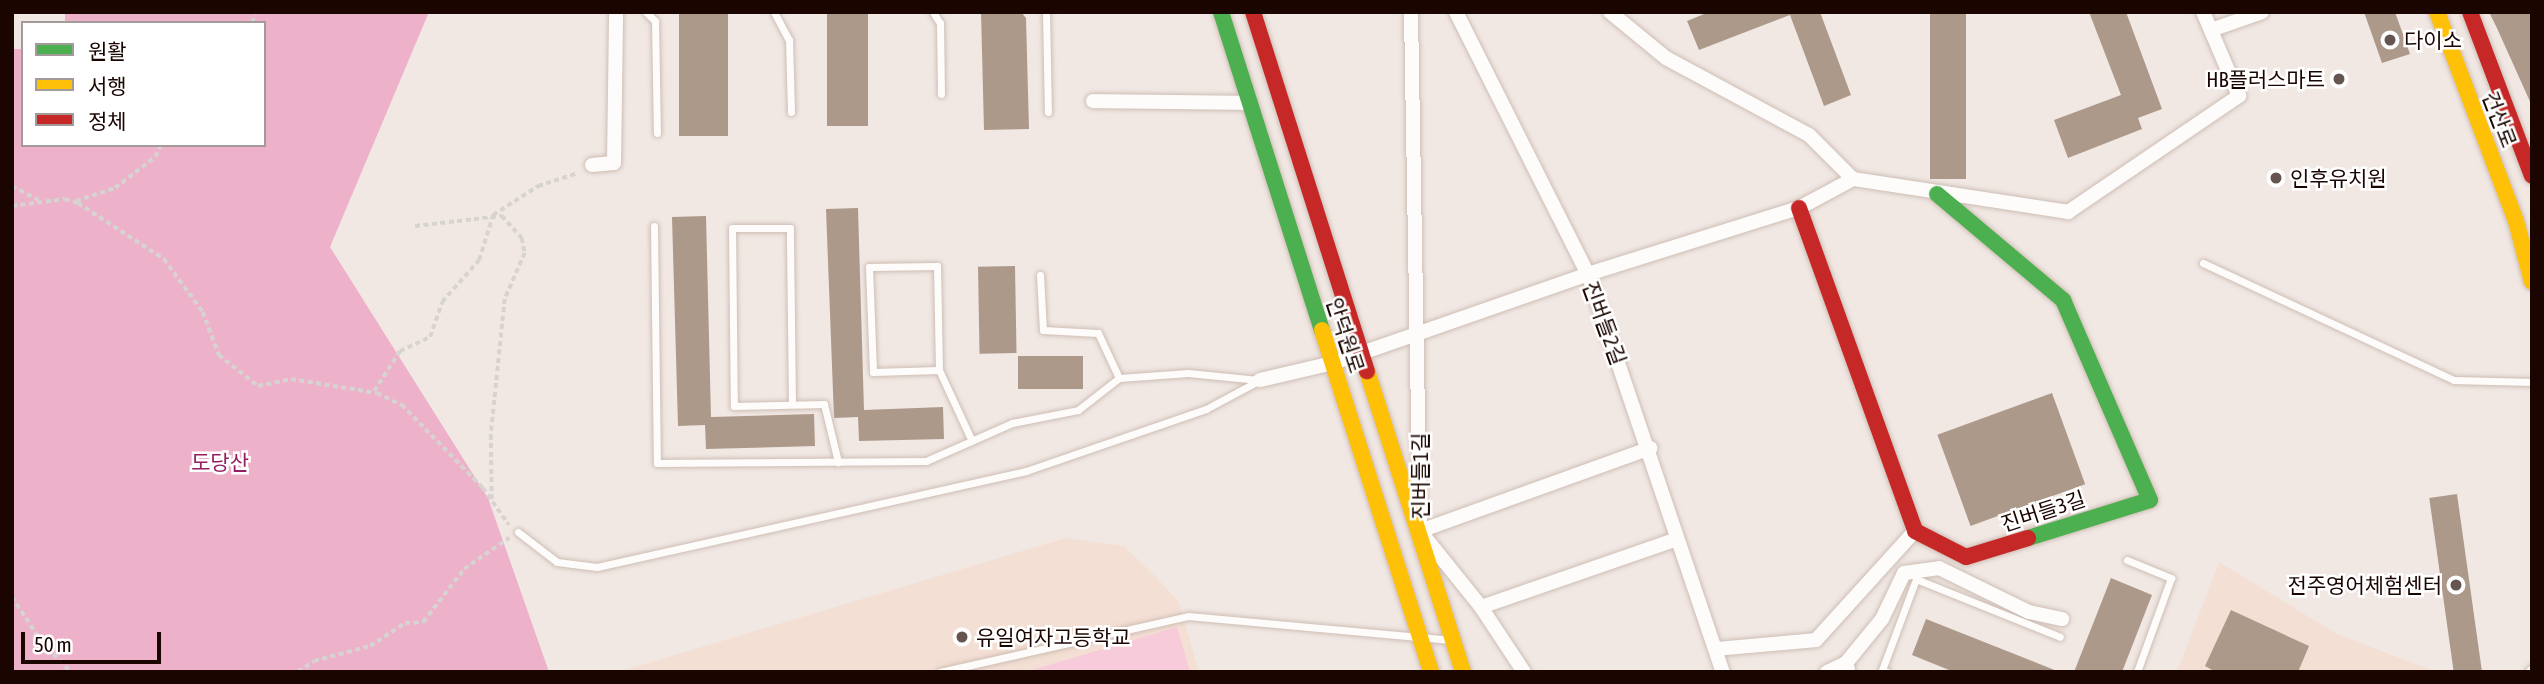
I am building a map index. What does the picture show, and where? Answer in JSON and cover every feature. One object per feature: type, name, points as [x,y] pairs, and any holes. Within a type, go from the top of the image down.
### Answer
[{"type":"street","points":[[592,165],[614,163],[617,12]]},
{"type":"street","name":"안덕원로","points":[[1221,12],[1431,672]]},
{"type":"street","name":"안덕원로","points":[[1253,12],[1463,672]]},
{"type":"street","name":"진버들1길","points":[[1411,12],[1420,330],[1420,531],[1481,607],[1524,672]]},
{"type":"street","name":"진버들2길","points":[[1456,12],[1588,274],[1650,448],[1675,540],[1723,672]]},
{"type":"street","points":[[1260,380],[1333,363],[1420,330],[1588,274],[1799,208],[1853,179],[1809,135],[1666,58],[1610,12]]},
{"type":"street","name":"진버들3길","points":[[1853,179],[2068,212],[2239,96],[2203,12]]},
{"type":"street","points":[[2211,30],[2262,12]]},
{"type":"street","name":"건산로","points":[[2437,12],[2516,220],[2532,282]]},
{"type":"street","name":"건산로","points":[[2470,12],[2532,176]]},
{"type":"street","points":[[1093,101],[1250,103]]},
{"type":"street","name":"진버들3길","points":[[1915,531],[1966,557],[2150,500],[2063,300],[1937,194]]},
{"type":"street","points":[[1716,649],[1816,640],[1915,531],[1799,208]]},
{"type":"street","points":[[1420,531],[1650,448]]},
{"type":"street","points":[[1481,607],[1675,540]]},
{"type":"street","points":[[1827,672],[1847,668],[1882,620],[1904,573],[1939,568],[2029,612],[2062,619]]},
{"type":"lane","points":[[646,12],[655,21],[657,133]]},
{"type":"lane","points":[[775,12],[789,40],[791,112]]},
{"type":"lane","points":[[933,12],[940,23],[941,94]]},
{"type":"lane","points":[[1046,12],[1048,112]]},
{"type":"lane","points":[[654,226],[657,463],[926,461],[1012,423],[1078,411],[1119,378],[1188,373],[1260,380]]},
{"type":"lane","points":[[792,404],[790,228],[732,228],[734,406],[824,404],[838,462]]},
{"type":"lane","points":[[2203,263],[2454,380],[2532,382]]},
{"type":"lane","points":[[939,370],[873,372],[869,267],[937,265],[939,370],[971,439]]},
{"type":"lane","points":[[1040,275],[1043,330],[1098,333],[1119,378]]},
{"type":"lane","points":[[518,532],[557,562],[597,568],[1026,471],[1206,409],[1260,380]]},
{"type":"lane","points":[[2127,560],[2171,578],[2137,672]]},
{"type":"lane","points":[[1886,672],[1882,670],[1916,579],[2060,636]]},
{"type":"lane","points":[[940,672],[1188,616],[1453,641]]},
{"type":"lane","points":[[2528,672],[2532,668]]},
{"type":"path","points":[[12,206],[39,201],[74,201],[115,188],[155,157],[160,147]]},
{"type":"path","points":[[373,392],[400,351],[430,337],[442,302],[479,260],[494,215],[538,186],[592,165]]},
{"type":"path","points":[[12,187],[39,201]]},
{"type":"path","points":[[74,201],[164,259],[203,313],[219,355],[258,386],[291,379],[373,392],[402,405],[440,440],[518,532],[464,569],[423,622],[405,623],[370,646],[314,661],[298,672]]},
{"type":"path","points":[[415,226],[502,216],[515,228],[525,253],[505,299],[491,435],[492,503]]},
{"type":"path","points":[[12,597],[42,642],[71,672]]},
{"type":"shaded area","name":"유일여자고등학교","points":[[1066,538],[1124,546],[1156,577],[1179,602],[1199,672],[618,672]]},
{"type":"shaded area","points":[[2219,562],[2337,634],[2436,672],[2177,672]]},
{"type":"shaded area","points":[[1177,627],[1190,672],[1025,672]]},
{"type":"green space","name":"도당산","points":[[65,12],[429,12],[330,247],[488,498],[549,672],[12,672],[12,49],[21,49],[21,147],[266,147],[266,21],[65,21]]},
{"type":"building","points":[[679,12],[728,12],[728,136],[679,136]]},
{"type":"building","points":[[827,12],[868,12],[868,126],[827,126]]},
{"type":"building","points":[[981,12],[1021,12],[1026,18],[1029,129],[984,130]]},
{"type":"building","points":[[1709,12],[1820,12],[1851,95],[1824,106],[1790,15],[1699,50],[1687,21]]},
{"type":"building","points":[[1930,12],[1966,12],[1966,179],[1930,179]]},
{"type":"building","points":[[2089,12],[2126,12],[2162,109],[2138,118],[2142,129],[2068,158],[2054,120],[2121,95]]},
{"type":"building","points":[[2364,12],[2395,12],[2410,54],[2382,63]]},
{"type":"building","points":[[2489,12],[2532,12],[2532,106],[2496,26]]},
{"type":"building","points":[[858,208],[864,410],[943,407],[944,439],[859,441],[858,417],[834,418],[826,209]]},
{"type":"building","points":[[706,216],[711,417],[814,414],[815,446],[706,449],[705,425],[678,426],[672,217]]},
{"type":"building","points":[[1015,266],[1017,353],[980,354],[978,267]]},
{"type":"building","points":[[1018,356],[1083,356],[1083,389],[1018,389]]},
{"type":"building","points":[[2052,393],[2085,484],[1971,526],[1937,435]]},
{"type":"building","name":"전주영어체험센터","points":[[2457,494],[2482,672],[2454,672],[2429,498]]},
{"type":"building","points":[[2111,578],[2152,595],[2122,672],[2074,672]]},
{"type":"building","points":[[2231,610],[2309,646],[2298,672],[2216,672],[2205,666]]},
{"type":"building","points":[[1926,619],[2057,672],[1954,672],[1912,655]]},
{"type":"traffic: fast","points":[[1221,12],[1322,330]]},
{"type":"traffic: fast","points":[[1937,194],[2063,300],[2150,500],[2028,538]]},
{"type":"traffic: slow","points":[[2437,12],[2516,221],[2532,282]]},
{"type":"traffic: slow","points":[[1322,330],[1431,672]]},
{"type":"traffic: slow","points":[[1367,371],[1463,672]]},
{"type":"traffic: jam","points":[[1253,12],[1367,371]]},
{"type":"traffic: jam","points":[[2470,12],[2532,176]]},
{"type":"traffic: jam","points":[[1799,208],[1915,531],[1966,557],[2028,538]]},
{"type":"place","name":"다이소","points":[[2390,40]]},
{"type":"place","name":"HB플러스마트","points":[[2339,79]]},
{"type":"place","name":"인후유치원","points":[[2276,178]]},
{"type":"place","name":"전주영어체험센터","points":[[2456,585]]},
{"type":"place","name":"유일여자고등학교","points":[[962,637]]}]
